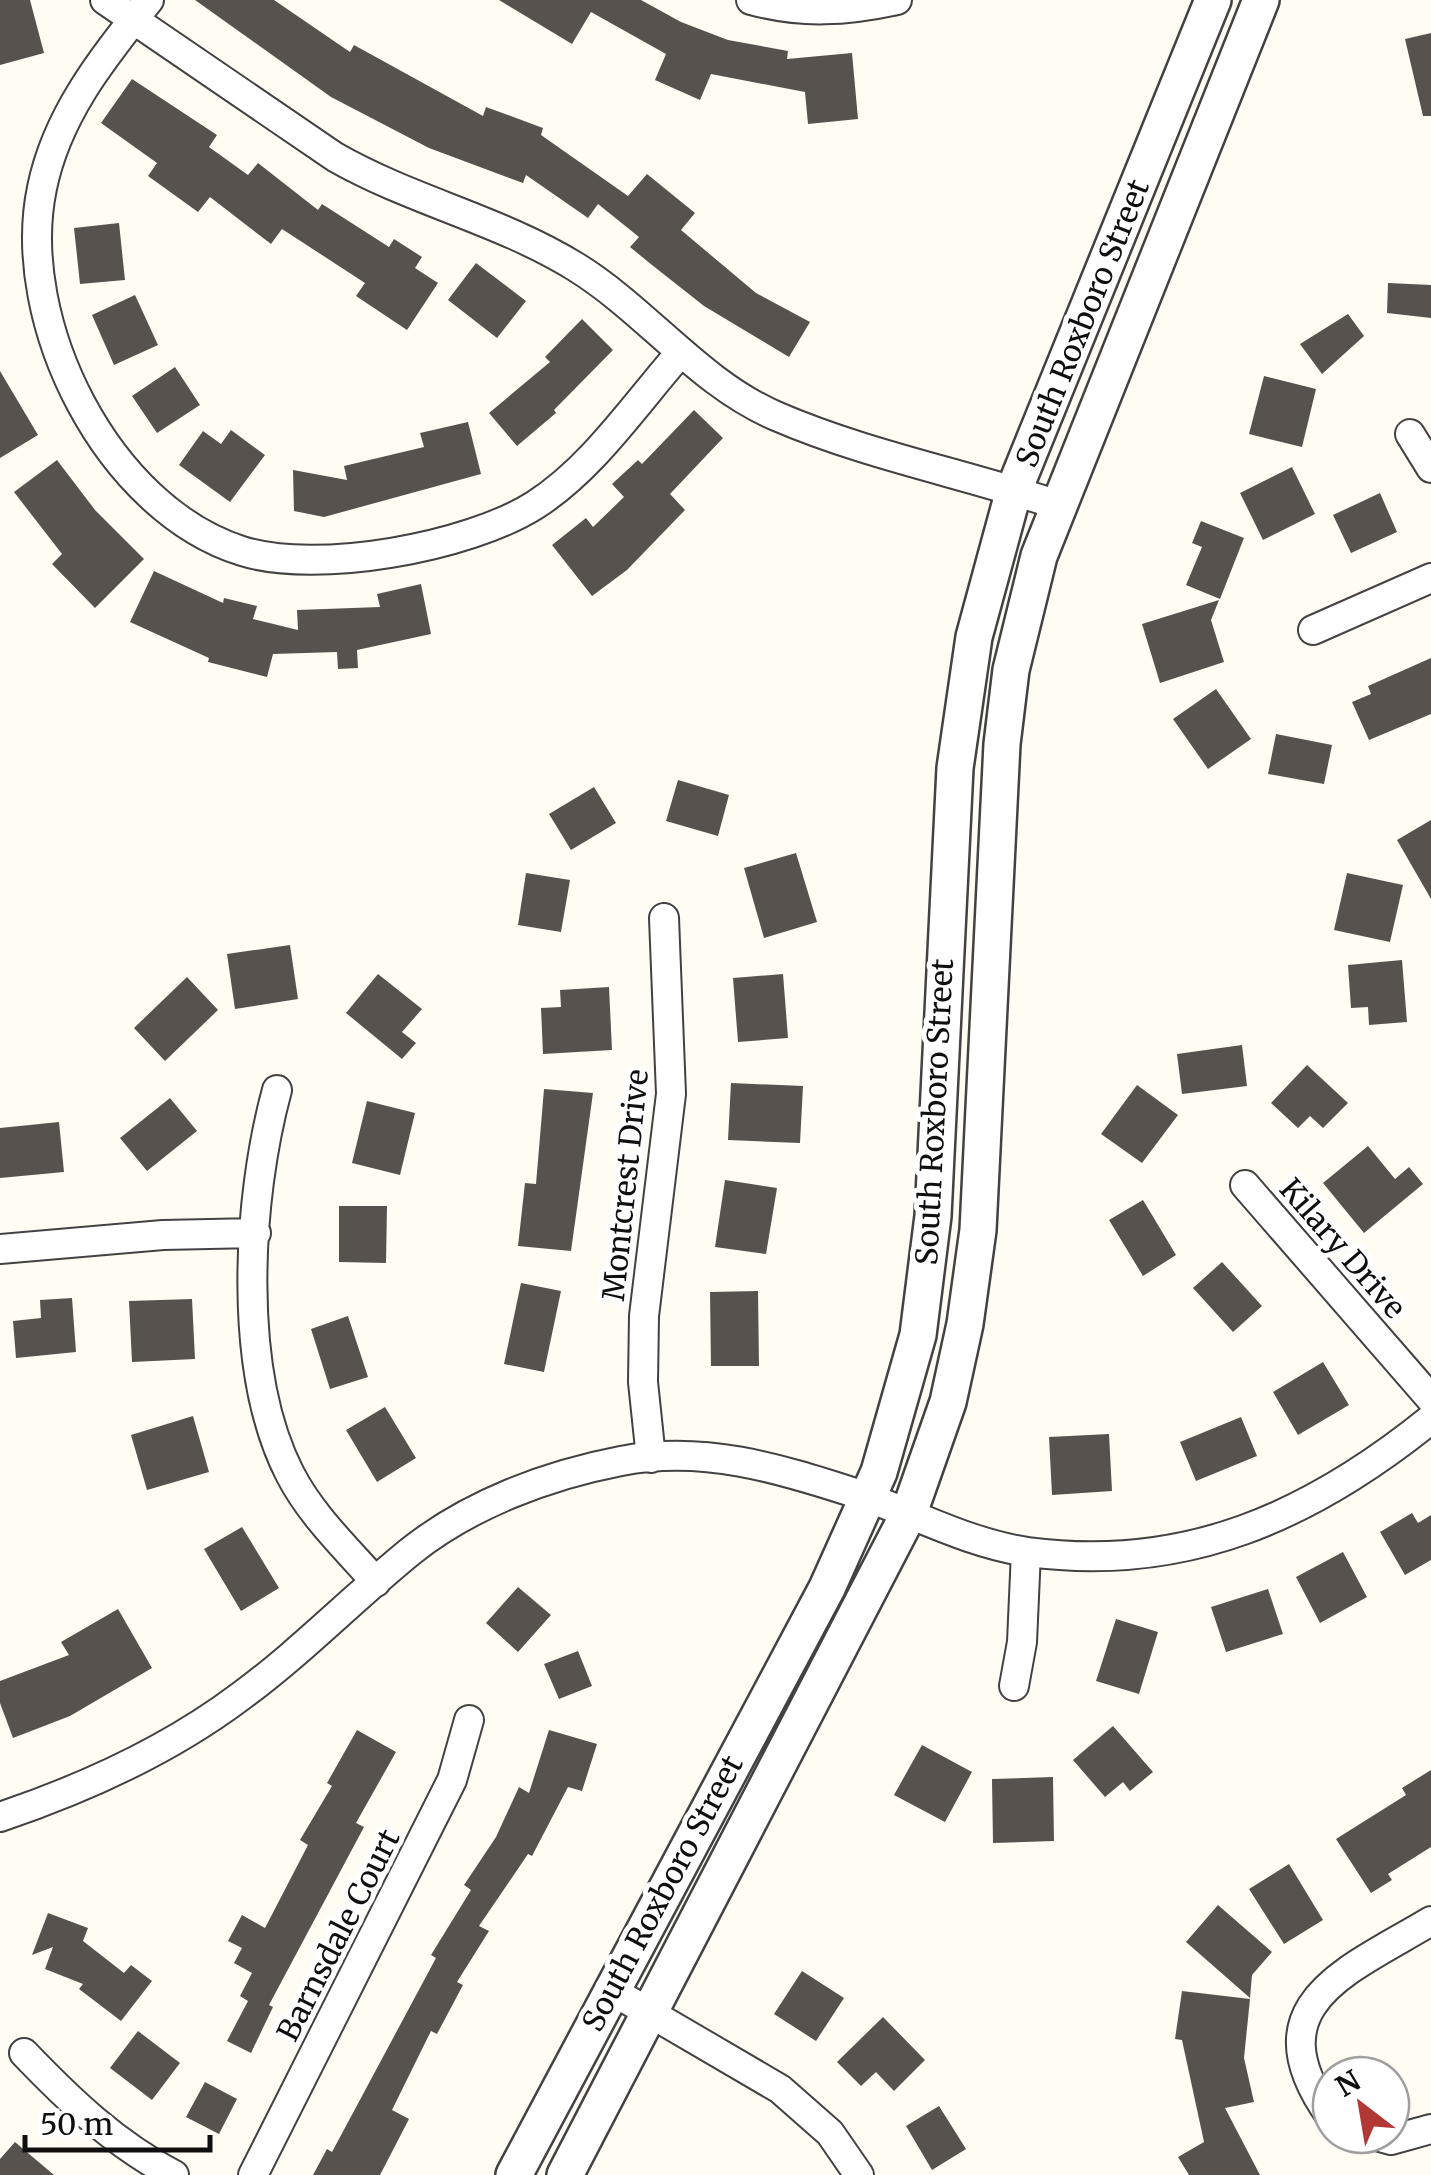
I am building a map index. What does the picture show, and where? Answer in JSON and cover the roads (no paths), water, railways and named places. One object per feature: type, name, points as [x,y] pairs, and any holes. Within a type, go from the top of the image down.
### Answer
[{"type":"street","points":[[106,0],[142,10],[374,179],[511,232],[580,269],[737,396],[774,416],[1058,505]]},
{"type":"street","points":[[752,0],[806,11],[849,10],[897,0]]},
{"type":"street","name":"South Roxboro Street","points":[[514,2175],[609,1989],[827,1588],[870,1498],[896,1424],[918,1335],[933,1216],[955,768],[974,637],[1014,490],[1212,0]]},
{"type":"street","name":"South Roxboro Street","points":[[565,2175],[909,1513],[948,1402],[965,1324],[978,1230],[1002,744],[1011,670],[1038,556],[1260,0]]},
{"type":"street","points":[[142,10],[90,76],[66,115],[50,156],[36,230],[37,274],[47,327],[75,393],[124,466],[167,509],[212,539],[274,560],[319,563],[369,556],[498,523],[556,490],[681,352]]},
{"type":"street","points":[[1410,434],[1431,468]]},
{"type":"street","points":[[1313,630],[1431,578]]},
{"type":"street","name":"Montcrest Drive","points":[[650,1458],[643,1382],[644,1316],[671,1094],[664,918]]},
{"type":"street","points":[[278,1090],[262,1159],[256,1234],[258,1369],[274,1438],[313,1510],[376,1582]]},
{"type":"street","name":"Kilary Drive","points":[[1245,1185],[1431,1399]]},
{"type":"street","points":[[0,1250],[163,1235],[256,1234]]},
{"type":"street","points":[[0,1817],[124,1768],[186,1734],[294,1656],[414,1549],[549,1476],[650,1458],[725,1457],[870,1498],[1026,1552],[1119,1556],[1226,1538],[1314,1501],[1431,1419]]},
{"type":"street","points":[[1014,1686],[1022,1642],[1026,1552]]},
{"type":"street","name":"Barnsdale Court","points":[[253,2175],[452,1780],[468,1720]]},
{"type":"street","points":[[1311,2082],[1302,2066],[1303,2024],[1320,1990],[1372,1953],[1429,1925]]},
{"type":"street","points":[[609,1989],[780,2090],[830,2133],[859,2175]]},
{"type":"street","points":[[24,2053],[116,2140],[174,2175]]}]
